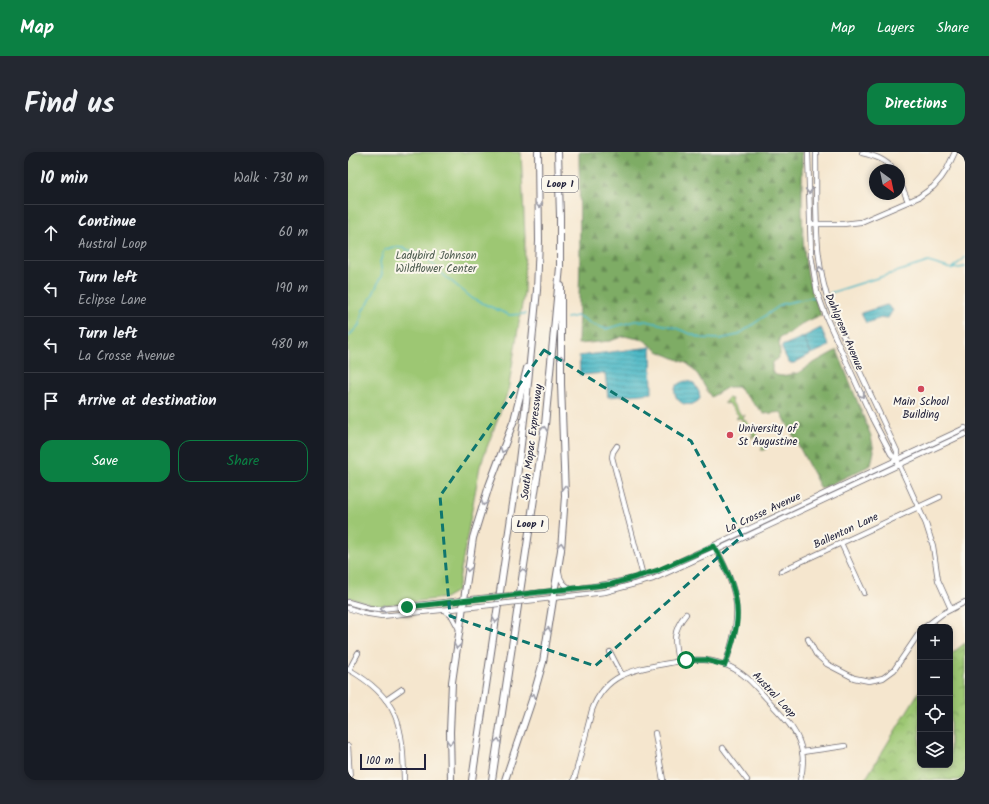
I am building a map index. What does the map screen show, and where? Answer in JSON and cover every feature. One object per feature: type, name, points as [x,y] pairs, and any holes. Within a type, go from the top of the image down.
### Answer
[{"type":"highway","name":"South Mopac Expressway","points":[[472,780],[517,477],[532,345],[537,290],[539,241],[538,152]]},
{"type":"highway","name":"South Mopac Expressway","points":[[492,780],[543,438],[560,267],[558,152]]},
{"type":"highway","points":[[505,780],[533,697],[543,662],[552,598],[561,550],[565,496],[561,384],[560,267]]},
{"type":"highway","points":[[451,780],[450,732],[452,682],[473,538],[489,486],[514,420],[532,345]]},
{"type":"street","name":"Dahlgreen Avenue","points":[[808,152],[811,255],[813,275],[822,309],[872,418],[891,454],[898,462],[919,507],[931,540],[938,580],[951,609]]},
{"type":"street","name":"Dahlgreen Avenue","points":[[816,152],[818,255],[826,296],[897,452],[898,462]]},
{"type":"street","points":[[810,224],[843,224],[861,222],[908,201],[924,193],[938,182],[945,173],[954,152]]},
{"type":"street","points":[[862,153],[878,157],[888,164]]},
{"type":"street","points":[[905,194],[908,201]]},
{"type":"street","name":"La Crosse Avenue","points":[[444,610],[605,592],[640,583],[669,572],[715,548],[898,462],[965,428]]},
{"type":"street","name":"La Crosse Avenue","points":[[898,462],[965,434]]},
{"type":"street","points":[[617,446],[612,457],[643,576]]},
{"type":"street","name":"Ballenton Lane","points":[[781,571],[940,497]]},
{"type":"street","points":[[840,543],[864,593]]},
{"type":"street","points":[[715,548],[731,581],[737,608],[736,632],[725,665]]},
{"type":"street","name":"La Crosse Avenue","points":[[348,602],[369,608],[381,609],[605,585],[643,576],[715,548]]},
{"type":"street","points":[[558,567],[560,578],[566,586],[571,589]]},
{"type":"street","points":[[929,624],[942,614],[965,602]]},
{"type":"street","points":[[348,608],[363,613],[382,616],[444,610],[452,616],[459,629]]},
{"type":"street","points":[[678,661],[674,636],[678,624],[686,614]]},
{"type":"street","points":[[808,639],[816,654],[824,662],[854,678],[869,681],[883,678],[894,670],[917,636]]},
{"type":"street","points":[[358,652],[349,670],[371,684],[386,700],[396,716],[403,744],[404,780]]},
{"type":"street","points":[[610,652],[622,675]]},
{"type":"street","name":"Austral Loop","points":[[574,780],[594,704],[608,685],[622,675],[636,669],[695,659],[725,665],[747,678],[789,723],[802,752],[802,772],[800,780]]},
{"type":"street","points":[[386,700],[402,689]]},
{"type":"street","points":[[655,733],[663,780]]},
{"type":"street","points":[[348,746],[350,780]]},
{"type":"street","points":[[802,752],[845,746]]},
{"type":"street","points":[[723,748],[747,780]]},
{"type":"highlighted area","points":[[544,350],[691,441],[742,536],[595,666],[450,616],[440,496]]},
{"type":"green space","name":"Ladybird Johnson Wildflower Center","points":[[348,152],[521,152],[525,237],[524,292],[508,391],[480,466],[457,591],[445,598],[376,606],[348,597]]},
{"type":"green space","points":[[579,152],[802,152],[802,214],[805,256],[813,296],[821,315],[801,324],[788,334],[779,338],[780,355],[772,364],[772,372],[776,375],[782,376],[798,373],[837,350],[871,436],[874,451],[871,465],[821,489],[781,412],[764,414],[737,387],[728,387],[711,397],[698,375],[688,364],[658,351],[644,340],[624,336],[610,341],[578,344],[580,255]]},
{"type":"green space","points":[[728,398],[732,399],[731,401],[742,416],[745,415],[743,418],[754,431],[757,430],[755,433],[765,445],[767,444],[765,450],[761,450],[763,447],[755,436],[751,438],[753,434],[740,418],[736,418],[739,416],[728,403],[725,404]]},
{"type":"green space","points":[[965,643],[965,780],[865,780],[917,695],[917,768],[953,768],[953,653]]},
{"type":"water","points":[[887,305],[893,310],[888,318],[866,323],[861,313]]},
{"type":"water","points":[[821,328],[829,346],[812,354],[803,337]]},
{"type":"water","points":[[803,337],[811,354],[794,363],[789,363],[782,346]]},
{"type":"water","points":[[651,347],[652,393],[608,397],[605,373],[580,375],[579,356]]},
{"type":"water","points":[[686,381],[694,383],[699,392],[699,400],[692,404],[681,402],[675,393],[675,388],[679,384]]},
{"type":"waterway","points":[[348,337],[359,325],[363,310],[368,304],[382,274],[380,262],[384,250],[393,247],[403,248],[426,257],[440,272],[473,299],[509,315],[525,314]]},
{"type":"waterway","points":[[953,268],[965,257]]},
{"type":"waterway","points":[[830,293],[928,262],[952,269],[965,267]]},
{"type":"waterway","points":[[567,318],[577,316],[583,318],[591,324],[606,329],[635,321],[646,321],[673,327],[701,338],[720,339],[738,335],[782,304],[814,297]]},
{"type":"place","name":"Main School Building","points":[[921,389]]},
{"type":"place","name":"University of St Augustine","points":[[730,435]]},
{"type":"route","points":[[407,607],[449,601],[596,587],[612,584],[670,566],[714,546],[731,581],[736,599],[737,620],[734,641],[725,665],[706,660],[686,660]]}]
